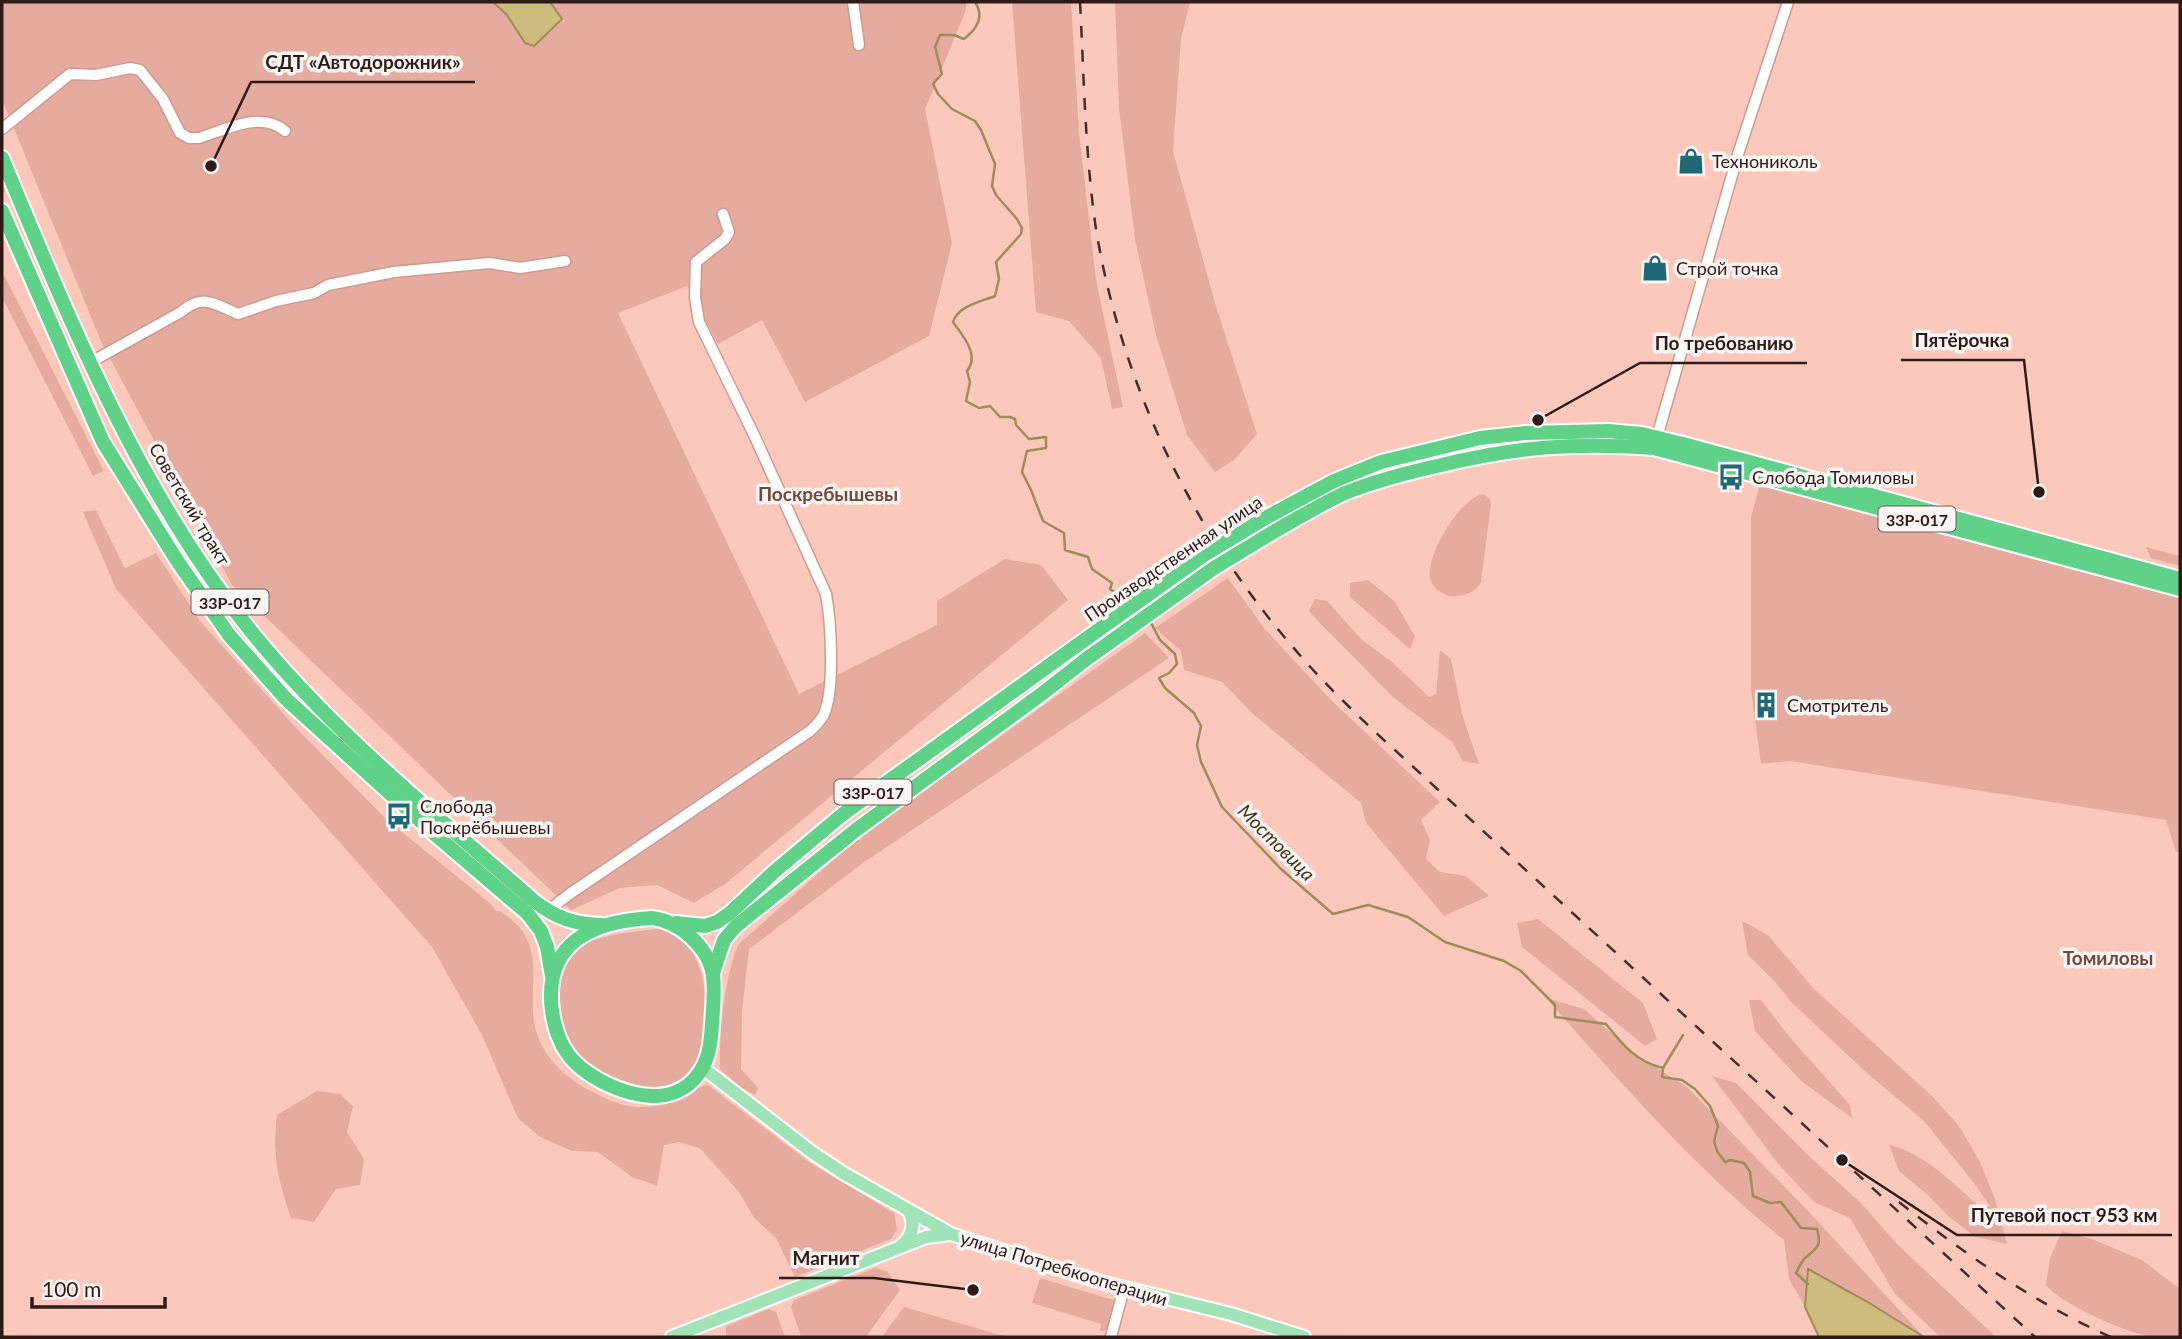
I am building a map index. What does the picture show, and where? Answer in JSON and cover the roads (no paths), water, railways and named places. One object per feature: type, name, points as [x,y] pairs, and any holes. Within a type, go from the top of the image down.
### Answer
[{"type":"highway","name":"Советский тракт","points":[[2,158],[55,285],[123,431],[192,550],[250,630],[322,709],[434,813],[547,911],[563,920],[602,925]]},
{"type":"highway","name":"33Р-017","points":[[2,211],[103,442],[178,562],[229,635],[286,699],[438,837],[528,914],[541,931],[547,947],[552,976],[551,1004],[558,1035],[573,1061],[610,1087],[644,1096],[664,1094],[682,1088],[695,1079],[703,1068],[711,1039],[713,975],[707,958],[693,939],[672,922],[641,918],[602,925],[586,931],[572,942],[561,956],[552,976]]},
{"type":"highway","name":"Производственная улица","points":[[672,922],[692,926],[717,922],[843,814],[1204,555],[1269,516],[1334,481],[1381,462],[1480,438],[1559,431],[1608,431],[2180,579]]},
{"type":"highway","name":"Производственная улица","points":[[713,975],[724,940],[736,926],[856,830],[1085,660],[1214,568],[1275,531],[1345,494],[1381,480],[1492,453],[1568,445],[1655,443],[2180,589]]},
{"type":"main road","name":"улица Потребкооперации","points":[[703,1068],[813,1153],[951,1234],[1124,1288],[1231,1314],[1304,1337]]},
{"type":"main road","points":[[898,1249],[913,1228],[913,1218],[909,1211]]},
{"type":"main road","points":[[672,1337],[926,1237],[951,1234]]},
{"type":"street","points":[[853,2],[859,45]]},
{"type":"street","points":[[1655,443],[1739,151],[1788,2]]},
{"type":"street","points":[[2,129],[70,74],[96,75],[130,68],[143,72],[163,99],[180,133],[189,138],[199,138],[262,121],[278,125],[285,131]]},
{"type":"street","points":[[547,911],[810,731],[820,720],[828,701],[830,612],[826,594],[755,437],[699,323],[695,297],[696,262],[725,239],[729,232],[723,214]]},
{"type":"street","points":[[91,362],[181,312],[193,301],[208,301],[238,314],[276,301],[314,293],[328,285],[394,272],[490,263],[520,268],[565,261]]},
{"type":"street","points":[[1111,1337],[1124,1288]]},
{"type":"waterway","name":"Мостовица","points":[[975,2],[979,18],[969,35],[964,39],[954,35],[940,35],[935,47],[942,74],[933,84],[952,109],[975,121],[981,130],[995,164],[992,186],[1022,228],[1021,234],[996,262],[999,279],[995,296],[965,308],[953,322],[971,352],[966,401],[979,408],[990,406],[1000,417],[1015,419],[1016,425],[1029,439],[1046,437],[1046,448],[1027,451],[1022,472],[1043,521],[1064,533],[1065,550],[1088,557],[1092,569],[1112,583],[1110,589],[1116,593],[1125,585],[1134,591],[1137,597]]},
{"type":"waterway","name":"Мостовица","points":[[1150,621],[1160,640],[1175,654],[1177,664],[1169,673],[1159,678],[1165,688],[1194,713],[1201,726],[1197,745],[1201,762],[1222,807],[1281,869],[1333,914],[1368,905],[1408,917],[1445,942],[1504,961],[1521,971],[1555,1005],[1555,1017],[1606,1024],[1637,1057],[1663,1068],[1662,1077],[1682,1080],[1695,1089],[1710,1106],[1718,1126],[1714,1141],[1717,1151],[1725,1162],[1730,1160],[1744,1163],[1750,1172],[1753,1196],[1770,1203],[1781,1202],[1801,1228],[1817,1229],[1817,1246],[1796,1273],[1808,1284]]},
{"type":"waterway","points":[[1663,1068],[1683,1035]]},
{"type":"railway","points":[[1080,2],[1092,201],[1107,286],[1123,342],[1142,397],[1192,503],[1222,553],[1256,601],[1311,668],[1373,730],[2035,1337]]},
{"type":"railway","points":[[1899,1202],[2027,1293],[2111,1337]]},
{"type":"place","name":"Технониколь","points":[[1691,161]]},
{"type":"place","name":"СДТ «Автодорожник»","points":[[211,166]]},
{"type":"place","name":"Строй точка","points":[[1655,268]]},
{"type":"place","name":"По требованию","points":[[1538,420]]},
{"type":"place","name":"Слобода Томиловы","points":[[1731,477]]},
{"type":"place","name":"Пятёрочка","points":[[2039,492]]},
{"type":"place","name":"Смотритель","points":[[1766,705]]},
{"type":"place","name":"Слобода Поскрёбышевы","points":[[399,816]]},
{"type":"place","name":"Путевой пост 953 км","points":[[1842,1160]]},
{"type":"place","name":"Магнит","points":[[973,1290]]},
{"type":"district","name":"Поскребышевы","points":[[828,493]]},
{"type":"district","name":"Томиловы","points":[[2108,957]]}]
